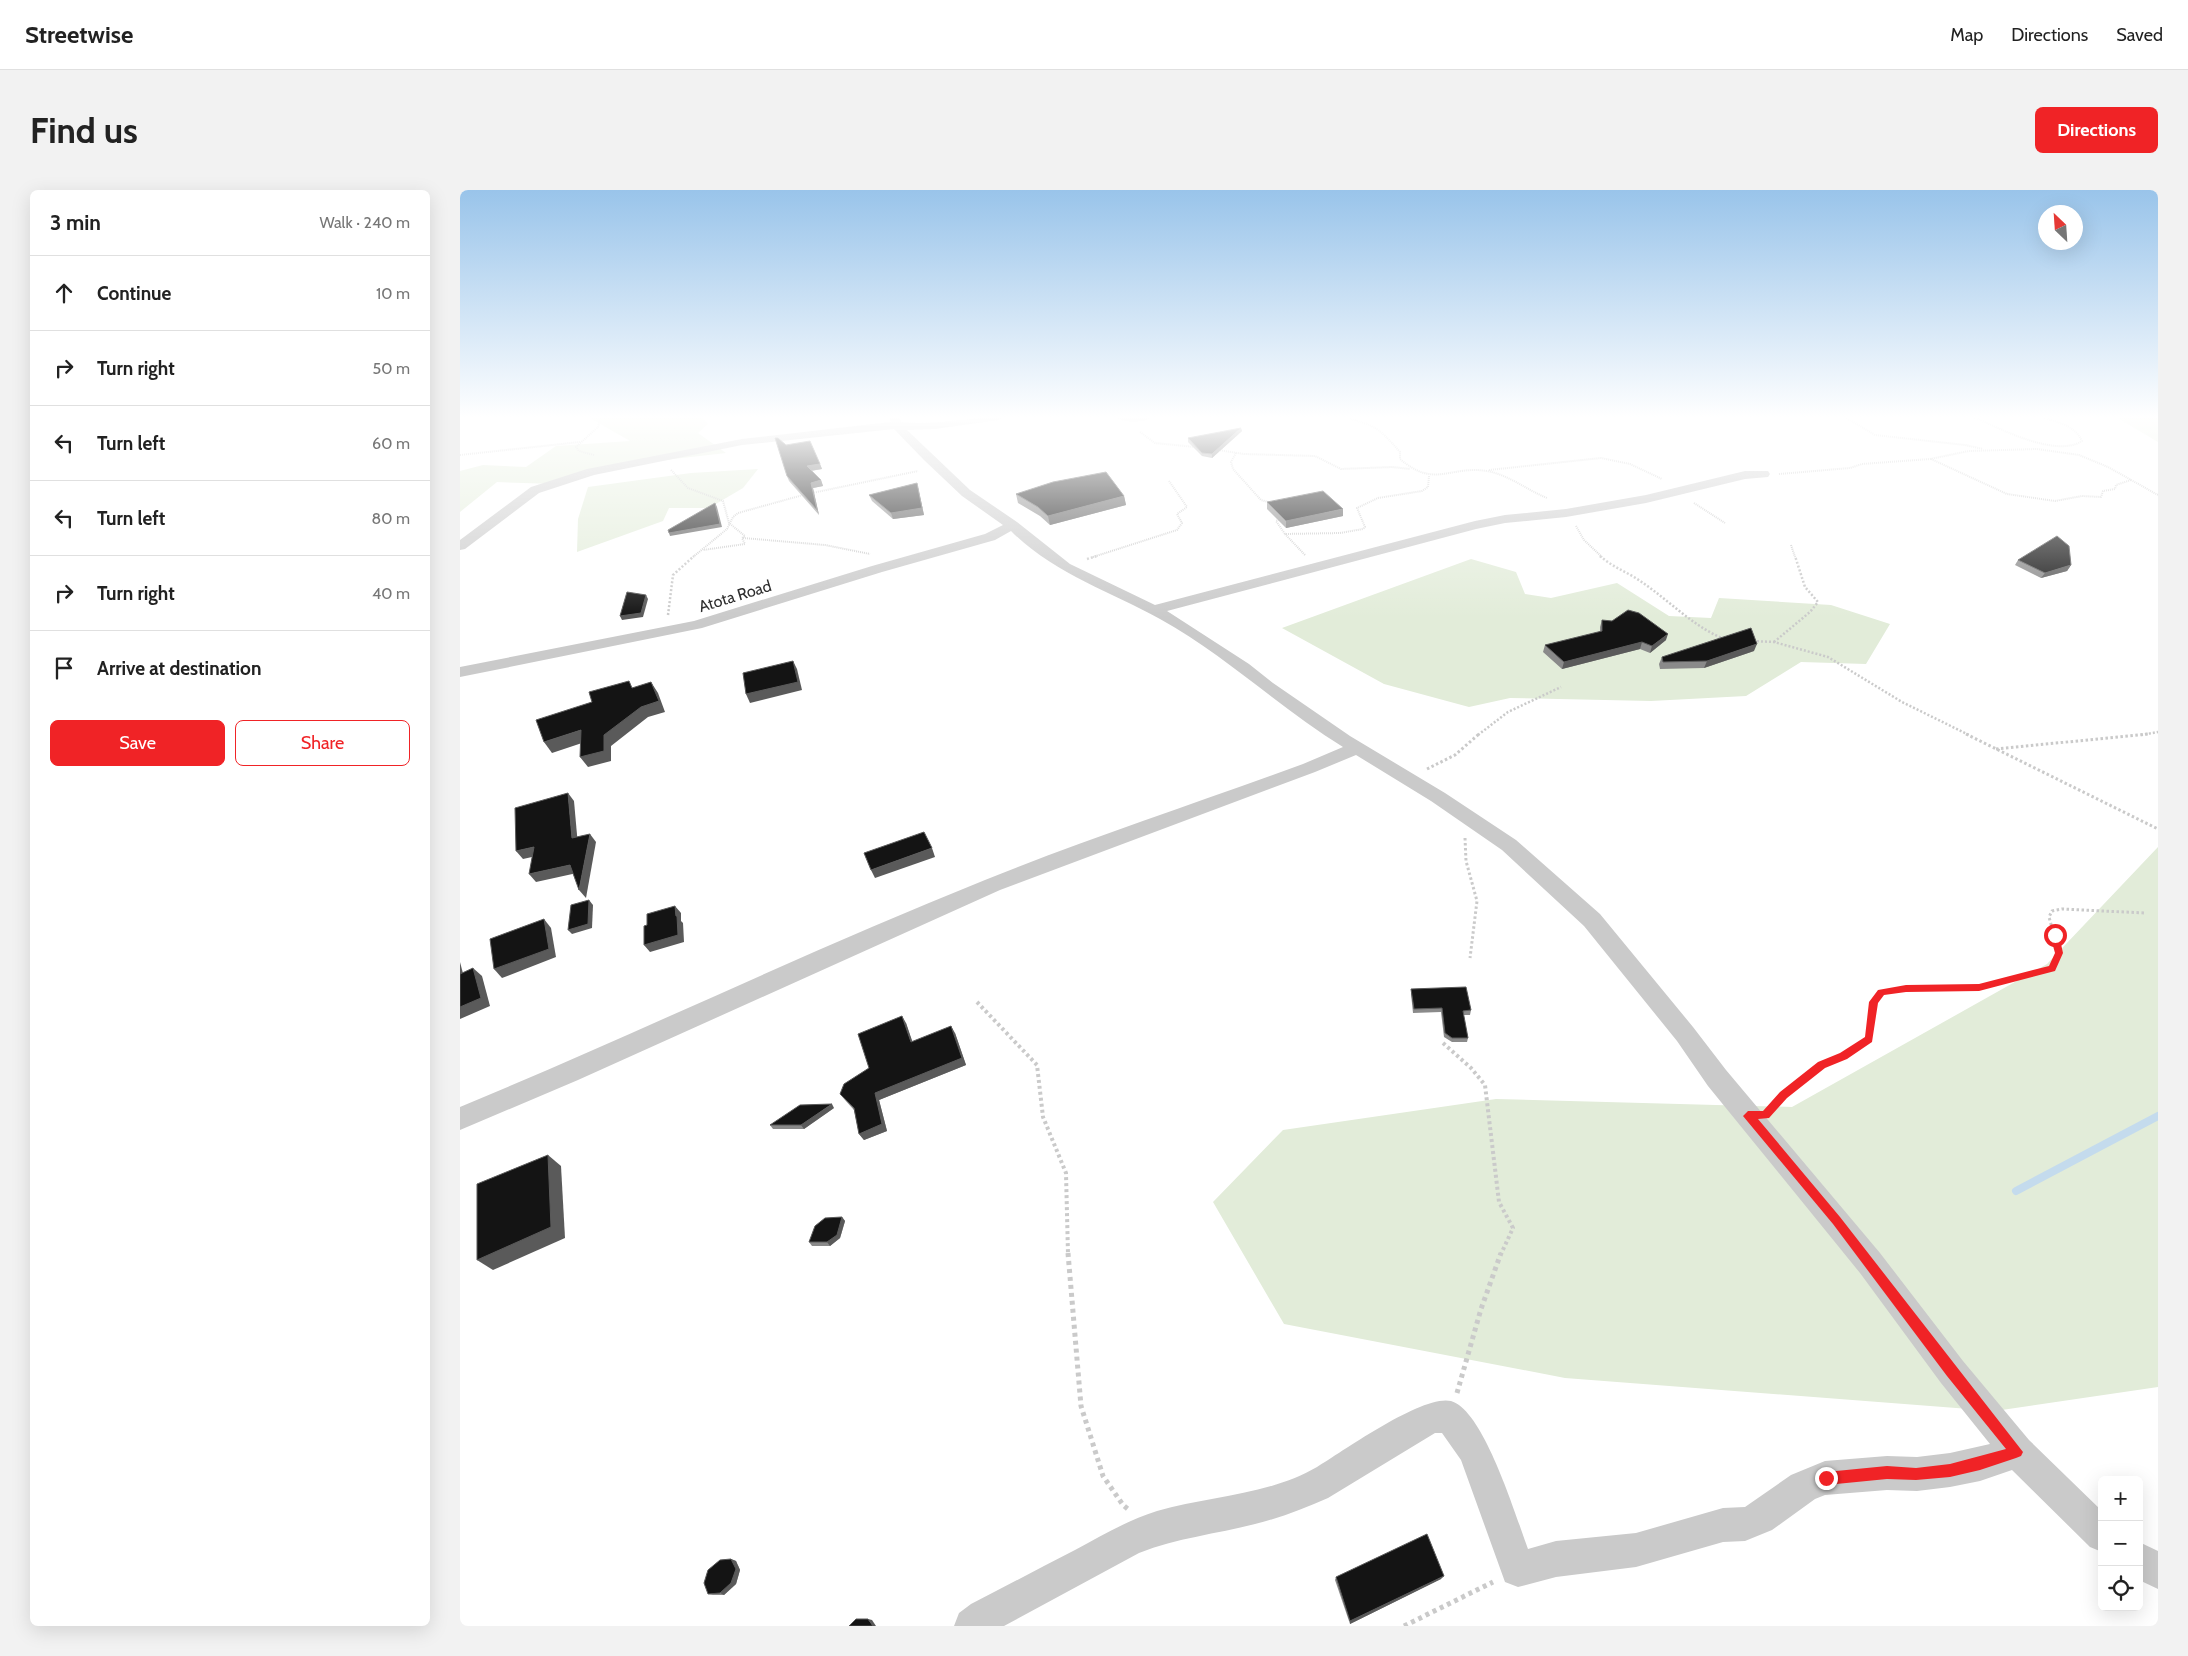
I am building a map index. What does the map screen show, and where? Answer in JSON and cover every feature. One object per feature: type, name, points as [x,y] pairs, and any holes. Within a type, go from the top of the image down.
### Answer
[{"type":"street","points":[[460,546],[523,499],[542,487],[552,484]]},
{"type":"street","points":[[956,484],[1065,567],[1166,616],[1357,748],[1405,776],[1509,846],[1592,920],[1685,1034],[1717,1078],[1842,1228],[2016,1452],[2098,1531]]},
{"type":"street","points":[[1153,610],[1475,525],[1504,519],[1566,512],[1709,484]]},
{"type":"street","name":"Atota Road","points":[[460,672],[697,626],[877,569],[990,538],[1012,525]]},
{"type":"street","points":[[460,1119],[569,1073],[993,885],[1310,768],[1357,748]]},
{"type":"street","points":[[972,1626],[984,1617],[1127,1541],[1156,1530],[1207,1516],[1256,1507],[1316,1486],[1434,1417],[1450,1417],[1474,1450],[1518,1569],[1556,1559],[1636,1550],[1722,1524],[1745,1524],[1760,1518],[1803,1487],[1826,1478],[1887,1472],[1916,1474],[1950,1470],[1980,1464],[2016,1452]]},
{"type":"street","points":[[2143,1562],[2158,1571]]},
{"type":"path","points":[[680,484],[691,492],[723,502],[730,523],[745,536],[742,538],[745,544],[702,550]]},
{"type":"path","points":[[667,617],[674,575],[688,560],[727,529],[738,514],[796,496],[855,484]]},
{"type":"path","points":[[1065,567],[1177,530],[1182,523],[1177,514],[1187,508],[1171,484]]},
{"type":"path","points":[[1247,484],[1261,500],[1274,503]]},
{"type":"path","points":[[1285,534],[1340,533],[1363,529],[1365,527],[1357,508],[1364,502],[1418,493],[1426,489],[1429,484]]},
{"type":"path","points":[[1520,484],[1531,492],[1559,505],[1566,512],[1584,540],[1607,562],[1634,577],[1707,632],[1723,639],[1732,639]]},
{"type":"path","points":[[1669,484],[1726,523]]},
{"type":"path","points":[[1985,484],[2007,494],[2055,501],[2082,496],[2101,497],[2103,491],[2115,489],[2117,484]]},
{"type":"path","points":[[2139,484],[2158,495]]},
{"type":"path","points":[[1285,518],[1276,521],[1285,534],[1317,568]]},
{"type":"path","points":[[742,538],[825,544],[869,552],[877,569]]},
{"type":"path","points":[[1774,642],[1782,632],[1815,609],[1818,602],[1805,587],[1791,545]]},
{"type":"path","points":[[1749,640],[1774,642],[1828,657],[1902,702],[2158,829]]},
{"type":"path","points":[[1405,776],[1446,760],[1463,750],[1494,722],[1529,701],[1561,687]]},
{"type":"path","points":[[1996,749],[2030,747],[2066,741],[2137,736],[2158,732]]},
{"type":"path","points":[[1470,958],[1476,901],[1466,860],[1465,826],[1473,822]]},
{"type":"path","points":[[1748,1116],[1765,1115],[1783,1095],[1821,1065],[1844,1056],[1869,1039],[1873,1002],[1881,992],[1906,989],[1979,987],[2052,968],[2059,953],[2049,917],[2052,912],[2062,909],[2145,913]]},
{"type":"path","points":[[977,1002],[1037,1065],[1043,1117],[1066,1173],[1068,1253],[1081,1406],[1103,1476],[1123,1506],[1156,1530]]},
{"type":"path","points":[[1443,1043],[1471,1068],[1485,1085],[1500,1202],[1512,1228],[1501,1250],[1482,1303],[1450,1417]]},
{"type":"path","points":[[1404,1626],[1518,1569]]},
{"type":"green space","points":[[460,484],[495,484],[460,512]]},
{"type":"green space","points":[[610,484],[746,484],[743,488],[709,508],[669,508],[663,521],[577,552],[578,519],[588,487]]},
{"type":"green space","points":[[1471,559],[1516,572],[1525,594],[1551,598],[1617,583],[1669,616],[1711,618],[1719,598],[1831,605],[1890,624],[1866,664],[1801,662],[1746,696],[1651,701],[1510,698],[1469,707],[1384,684],[1282,628]]},
{"type":"green space","points":[[2158,847],[2158,1387],[1995,1411],[1565,1378],[1284,1324],[1213,1202],[1283,1130],[1496,1099],[1792,1107],[2047,964]]},
{"type":"building","points":[[794,484],[811,484],[817,510]]},
{"type":"building","points":[[917,484],[922,508],[891,513],[869,495]]},
{"type":"building","points":[[1047,484],[1115,484],[1124,496],[1048,516],[1038,507],[1016,494]]},
{"type":"building","points":[[1323,491],[1343,509],[1286,521],[1267,502]]},
{"type":"building","points":[[715,503],[720,524],[669,533],[668,530]]},
{"type":"building","points":[[2057,536],[2069,546],[2071,565],[2045,573],[2018,560]]},
{"type":"building","points":[[627,592],[646,595],[641,613],[620,616]]},
{"type":"building","points":[[1628,610],[1639,613],[1668,634],[1652,646],[1642,642],[1564,662],[1545,645],[1602,631],[1602,620],[1612,621]]},
{"type":"building","points":[[1751,628],[1757,644],[1707,661],[1663,662],[1662,657]]},
{"type":"building","points":[[793,661],[798,682],[746,694],[743,673]]},
{"type":"building","points":[[629,681],[632,688],[651,682],[659,701],[641,707],[604,735],[604,751],[580,757],[581,730],[544,742],[536,720],[592,702],[589,692]]},
{"type":"building","points":[[568,793],[572,838],[590,834],[579,890],[570,865],[529,874],[534,847],[516,851],[515,808]]},
{"type":"building","points":[[924,832],[932,848],[871,870],[864,853]]},
{"type":"building","points":[[589,900],[588,924],[568,930],[571,905]]},
{"type":"building","points":[[675,906],[678,935],[644,945],[644,926],[647,925],[647,914]]},
{"type":"building","points":[[544,919],[549,949],[494,969],[490,939]]},
{"type":"building","points":[[473,968],[481,998],[460,1007],[460,974]]},
{"type":"building","points":[[1466,987],[1471,1010],[1463,1011],[1468,1038],[1452,1038],[1445,1033],[1442,1008],[1414,1009],[1411,989]]},
{"type":"building","points":[[902,1016],[911,1042],[951,1026],[962,1058],[875,1093],[882,1124],[859,1134],[854,1108],[840,1094],[844,1084],[869,1068],[858,1034]]},
{"type":"building","points":[[832,1104],[801,1125],[770,1125],[800,1105]]},
{"type":"building","points":[[548,1155],[551,1227],[477,1260],[477,1184]]},
{"type":"building","points":[[842,1217],[837,1235],[827,1242],[809,1242],[815,1226],[825,1218]]},
{"type":"building","points":[[1427,1534],[1444,1576],[1350,1621],[1336,1577]]},
{"type":"building","points":[[731,1559],[736,1569],[731,1583],[720,1593],[708,1594],[704,1583],[708,1570],[720,1560]]},
{"type":"building","points":[[856,1619],[868,1619],[873,1626],[849,1626]]},
{"type":"waterway","points":[[2016,1191],[2158,1116]]},
{"type":"route","points":[[1826,1478],[1887,1472],[1916,1474],[1950,1470],[1980,1464],[2016,1452],[1952,1372],[1870,1263],[1802,1178],[1748,1116],[1765,1115],[1783,1095],[1821,1065],[1844,1056],[1869,1039],[1873,1002],[1881,992],[1906,989],[1979,987],[2052,968],[2059,953],[2055,935]]}]
